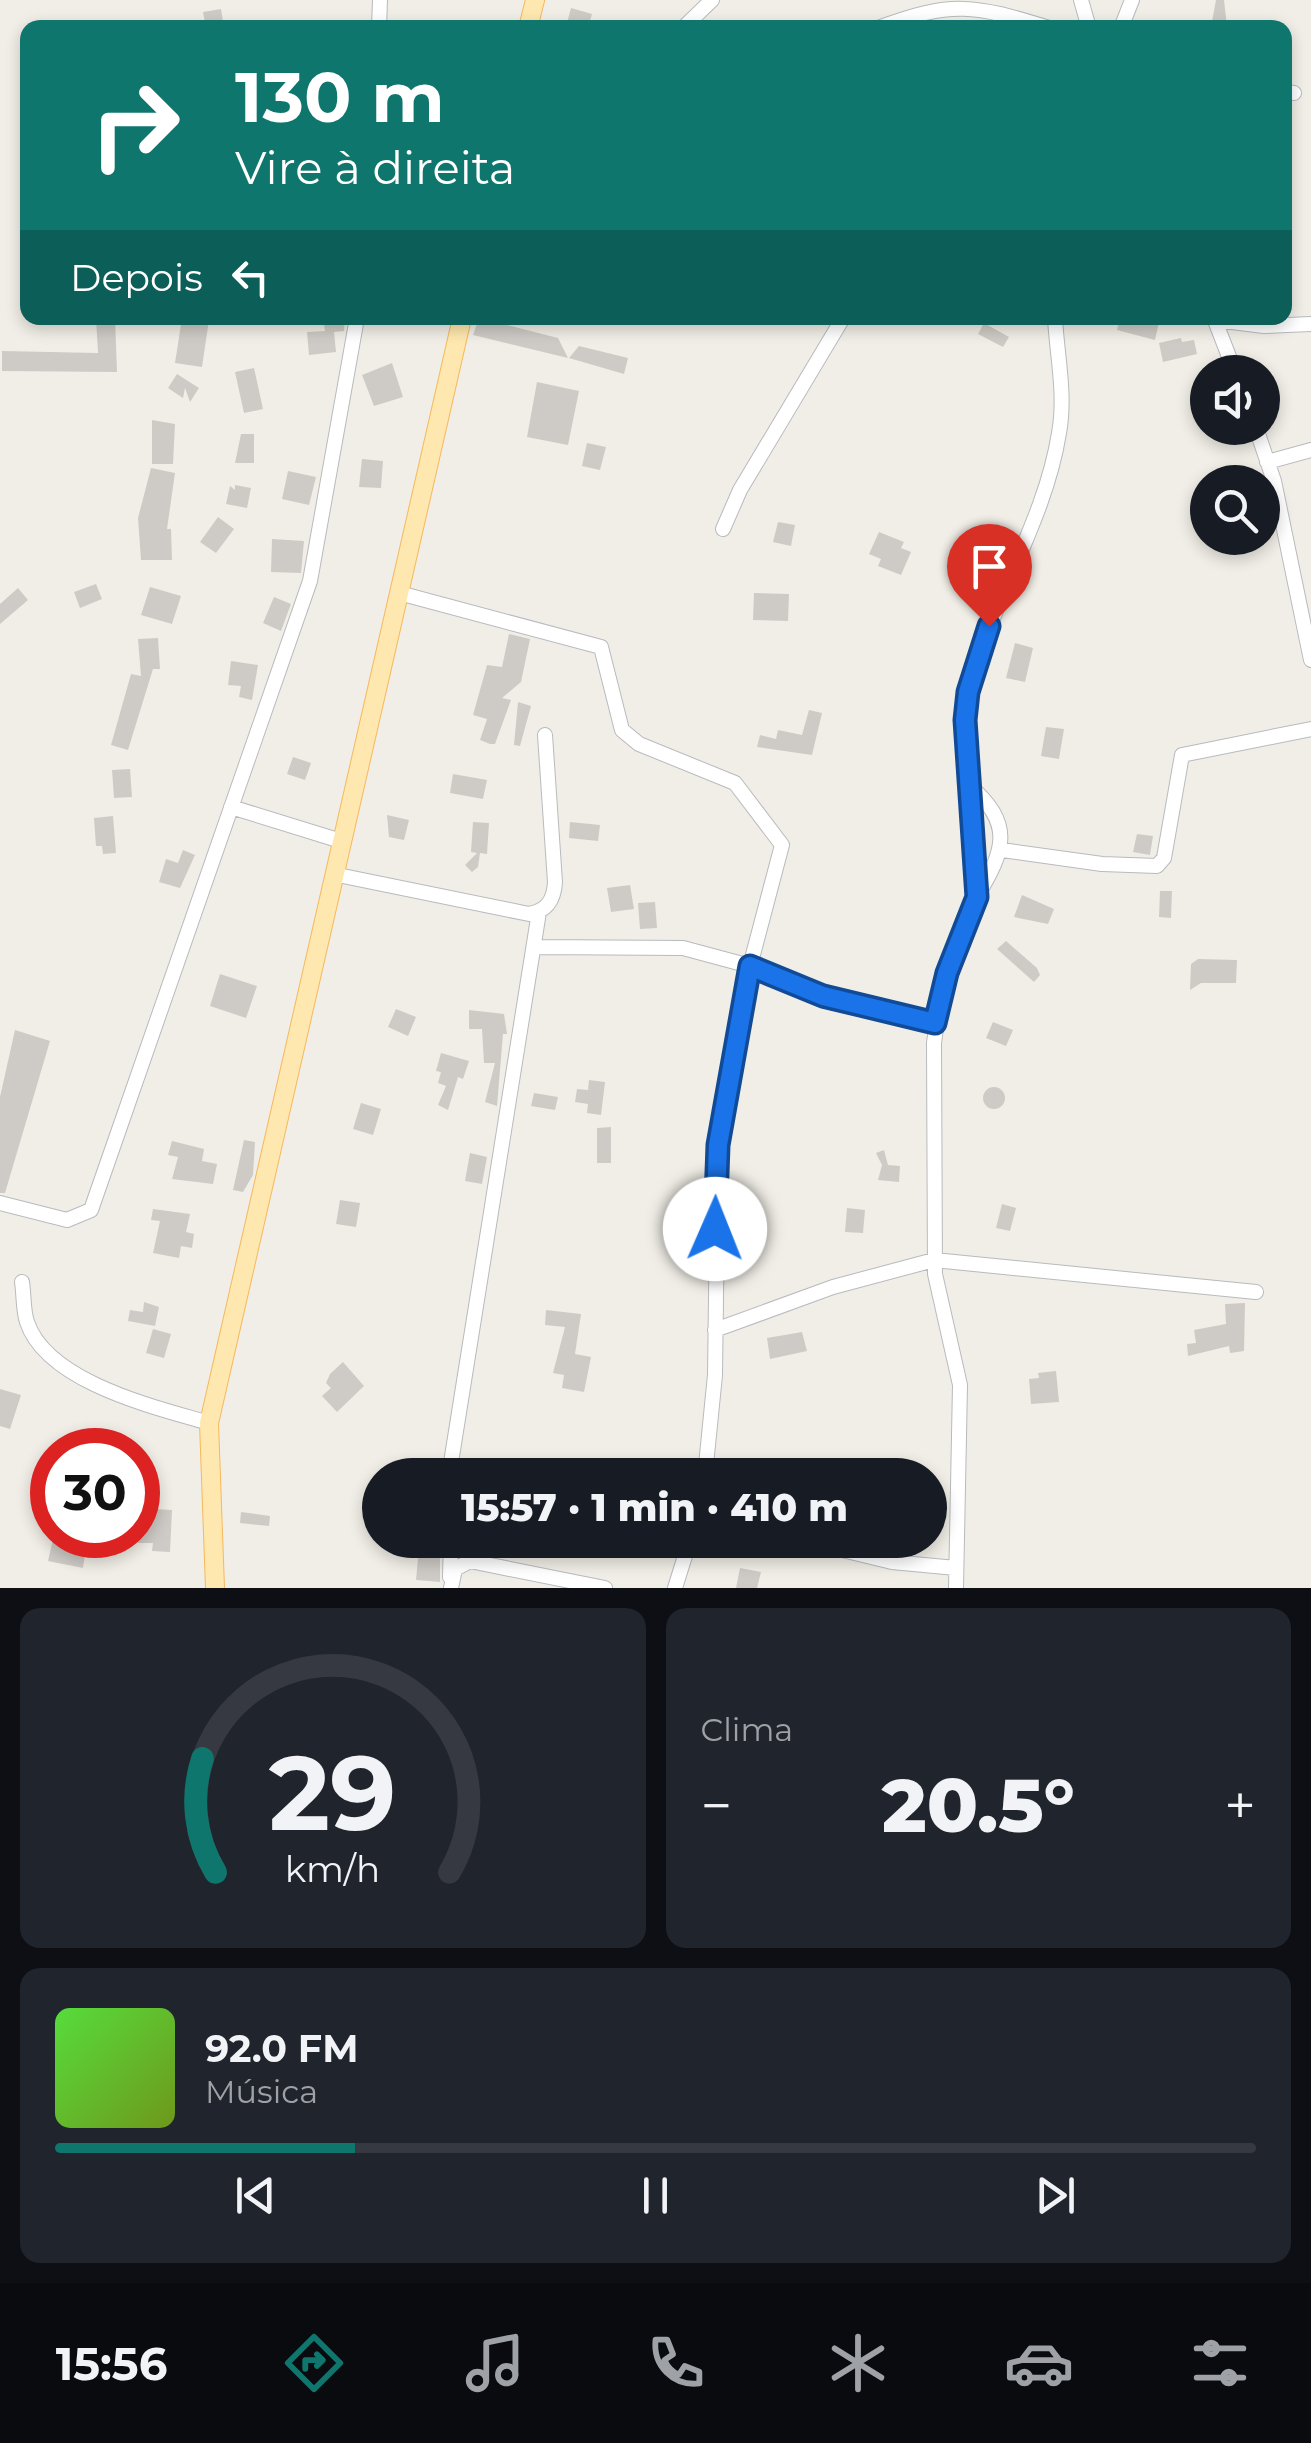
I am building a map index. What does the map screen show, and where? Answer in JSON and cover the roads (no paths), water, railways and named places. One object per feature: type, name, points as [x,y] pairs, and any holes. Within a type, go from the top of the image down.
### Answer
[{"type":"main road","points":[[215,1588],[209,1423],[460,325]]},
{"type":"street","points":[[691,20],[712,0]]},
{"type":"street","points":[[894,20],[958,2],[1020,20]]},
{"type":"street","points":[[0,1203],[66,1220],[90,1210],[319,546],[356,325]]},
{"type":"street","points":[[723,529],[746,478],[839,325]]},
{"type":"street","points":[[977,897],[969,785],[968,692],[989,626],[1040,505],[1059,437],[1062,394],[1057,325]]},
{"type":"street","points":[[1217,325],[1229,355]]},
{"type":"street","points":[[1262,445],[1303,587],[1311,660]]},
{"type":"street","points":[[1268,462],[1311,450]]},
{"type":"street","points":[[399,593],[601,647],[614,712],[628,737],[736,783],[782,844],[750,966],[718,1145],[715,1330],[707,1458]]},
{"type":"street","points":[[1002,850],[1102,864],[1157,866],[1164,858],[1182,755],[1311,729]]},
{"type":"street","points":[[452,1458],[539,912],[554,895],[544,735]]},
{"type":"street","points":[[956,1588],[960,1385],[934,1260],[935,1023],[944,983],[977,897],[1002,850],[994,812],[969,785]]},
{"type":"street","points":[[232,806],[341,842]]},
{"type":"street","points":[[333,874],[529,914],[539,912]]},
{"type":"street","points":[[535,948],[666,945],[750,966],[823,996],[935,1023]]},
{"type":"street","points":[[715,1330],[833,1287],[934,1260],[1256,1292]]},
{"type":"street","points":[[22,1282],[27,1323],[60,1365],[158,1408],[209,1423]]},
{"type":"street","points":[[451,1558],[451,1588]]},
{"type":"street","points":[[675,1588],[684,1558]]},
{"type":"street","points":[[875,1558],[956,1568]]},
{"type":"street","points":[[451,1588],[460,1563],[482,1561],[605,1588]]}]
